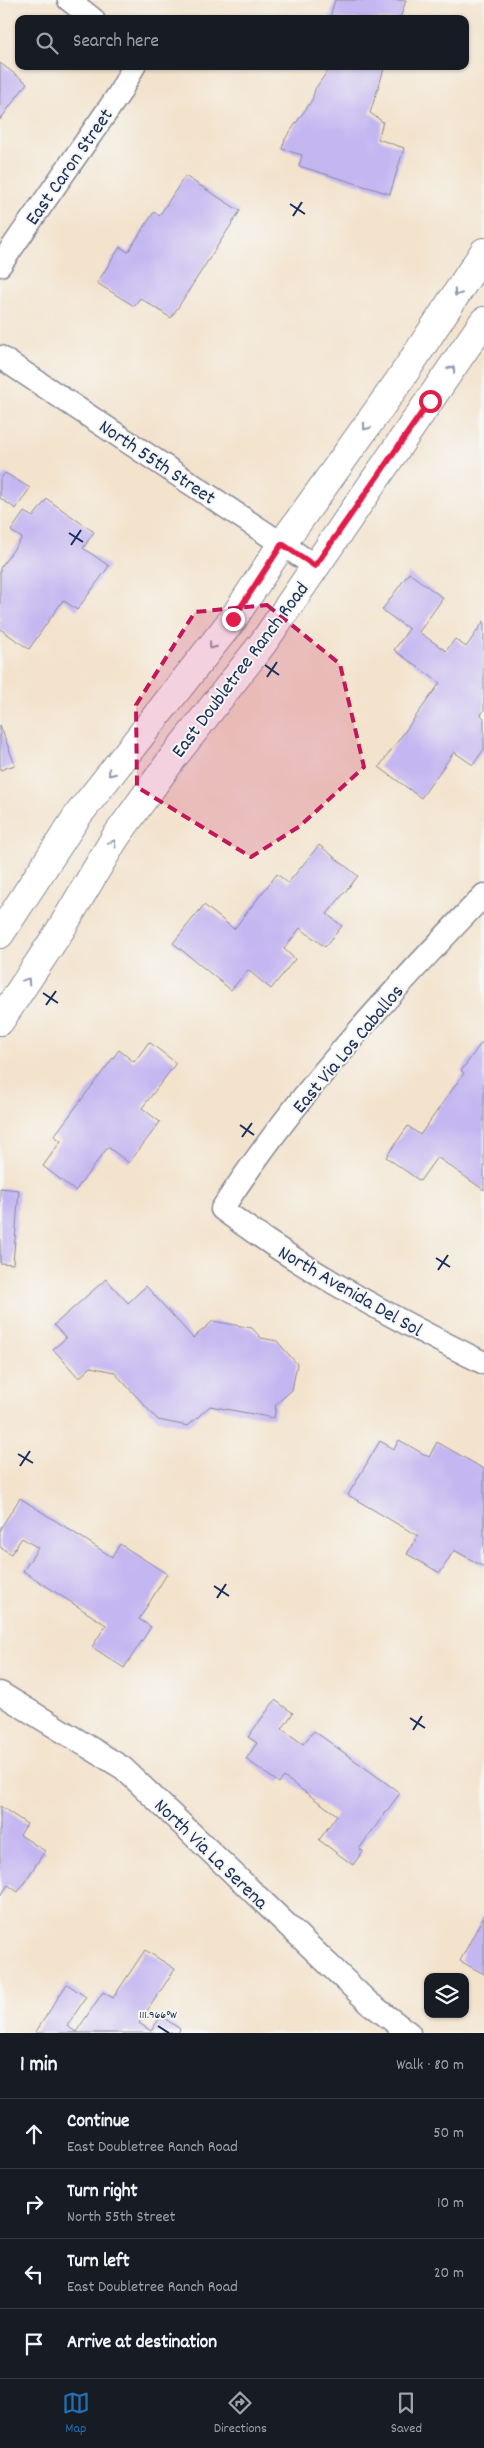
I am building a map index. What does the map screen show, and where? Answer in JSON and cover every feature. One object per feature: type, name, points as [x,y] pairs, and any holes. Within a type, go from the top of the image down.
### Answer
[{"type":"main road","name":"East Doubletree Ranch Road","points":[[0,934],[78,815],[233,619],[282,544],[400,381],[484,252]]},
{"type":"main road","name":"East Doubletree Ranch Road","points":[[0,1022],[61,929],[115,838],[175,755],[263,643],[484,321]]},
{"type":"street","points":[[69,0],[88,15]]},
{"type":"street","name":"East Caron Street","points":[[0,265],[119,94],[132,70]]},
{"type":"street","name":"North 55th Street","points":[[0,357],[315,566]]},
{"type":"street","name":"East Via Los Caballos","points":[[222,1209],[253,1161],[377,1009],[484,895]]},
{"type":"street","name":"North Avenida Del Sol","points":[[222,1209],[262,1239],[371,1304],[484,1363]]},
{"type":"street","name":"North Via La Serena","points":[[0,1693],[123,1768],[368,2002],[409,2033]]},
{"type":"highlighted area","points":[[267,605],[340,664],[364,767],[300,826],[251,857],[137,787],[136,705],[195,612]]},
{"type":"building","points":[[335,0],[406,0],[401,15],[331,15]]},
{"type":"building","points":[[0,63],[27,83],[0,120]]},
{"type":"building","points":[[328,70],[384,70],[370,113],[383,122],[378,139],[404,148],[390,194],[299,166],[302,155],[282,149],[285,139],[312,100],[315,89]]},
{"type":"building","points":[[185,176],[240,211],[171,318],[140,298],[134,306],[97,283],[120,247],[128,252],[154,212],[159,216]]},
{"type":"building","points":[[5,473],[30,488],[16,509],[0,498],[0,480]]},
{"type":"building","points":[[47,499],[94,532],[83,548],[109,566],[77,610],[63,600],[29,649],[0,629],[0,568],[22,538],[11,531],[24,512],[33,517]]},
{"type":"building","points":[[409,573],[443,598],[419,632],[446,651],[455,639],[466,647],[484,621],[484,710],[481,715],[484,718],[484,749],[473,765],[454,752],[421,798],[379,767],[440,683],[394,650],[409,629],[382,610]]},
{"type":"building","points":[[0,725],[15,765],[0,770]]},
{"type":"building","points":[[319,845],[358,876],[327,914],[342,926],[325,947],[300,928],[284,949],[295,959],[271,989],[248,970],[231,990],[173,943],[204,905],[234,929],[277,874],[288,883]]},
{"type":"building","points":[[149,1042],[176,1063],[142,1108],[160,1122],[129,1163],[108,1147],[75,1191],[43,1166],[61,1141],[54,1136],[119,1050],[134,1062]]},
{"type":"building","points":[[482,1042],[484,1043],[484,1190],[437,1157],[420,1181],[386,1157],[408,1126],[420,1135],[464,1073],[461,1071]]},
{"type":"building","points":[[0,1188],[19,1190],[13,1264],[0,1263]]},
{"type":"building","points":[[106,1279],[128,1303],[146,1286],[193,1338],[213,1321],[252,1328],[261,1338],[277,1341],[297,1364],[292,1390],[276,1404],[274,1418],[210,1406],[188,1426],[158,1420],[114,1372],[91,1367],[79,1378],[53,1349],[66,1338],[54,1325]]},
{"type":"building","points":[[399,1440],[429,1457],[437,1442],[484,1469],[484,1567],[454,1550],[440,1573],[407,1554],[418,1536],[348,1495],[380,1441],[394,1449]]},
{"type":"building","points":[[20,1498],[112,1557],[120,1544],[167,1574],[139,1619],[151,1627],[124,1668],[92,1647],[106,1625],[23,1571],[38,1548],[22,1538],[11,1554],[0,1547],[0,1529]]},
{"type":"building","points":[[275,1700],[293,1713],[282,1729],[303,1744],[314,1731],[400,1793],[359,1849],[363,1851],[353,1865],[319,1840],[337,1815],[284,1777],[279,1783],[246,1759],[257,1743],[248,1737]]},
{"type":"building","points":[[0,1806],[27,1824],[20,1835],[45,1851],[18,1892],[8,1885],[0,1896]]},
{"type":"building","points":[[484,1915],[484,1974],[460,1961]]},
{"type":"building","points":[[145,1950],[175,1969],[139,2023],[151,2031],[161,2016],[180,2029],[178,2033],[35,2033],[67,1984],[86,1997],[67,2026],[76,2032],[103,1992],[113,1998]]},
{"type":"route","points":[[233,619],[282,544],[315,566],[430,401]]}]
